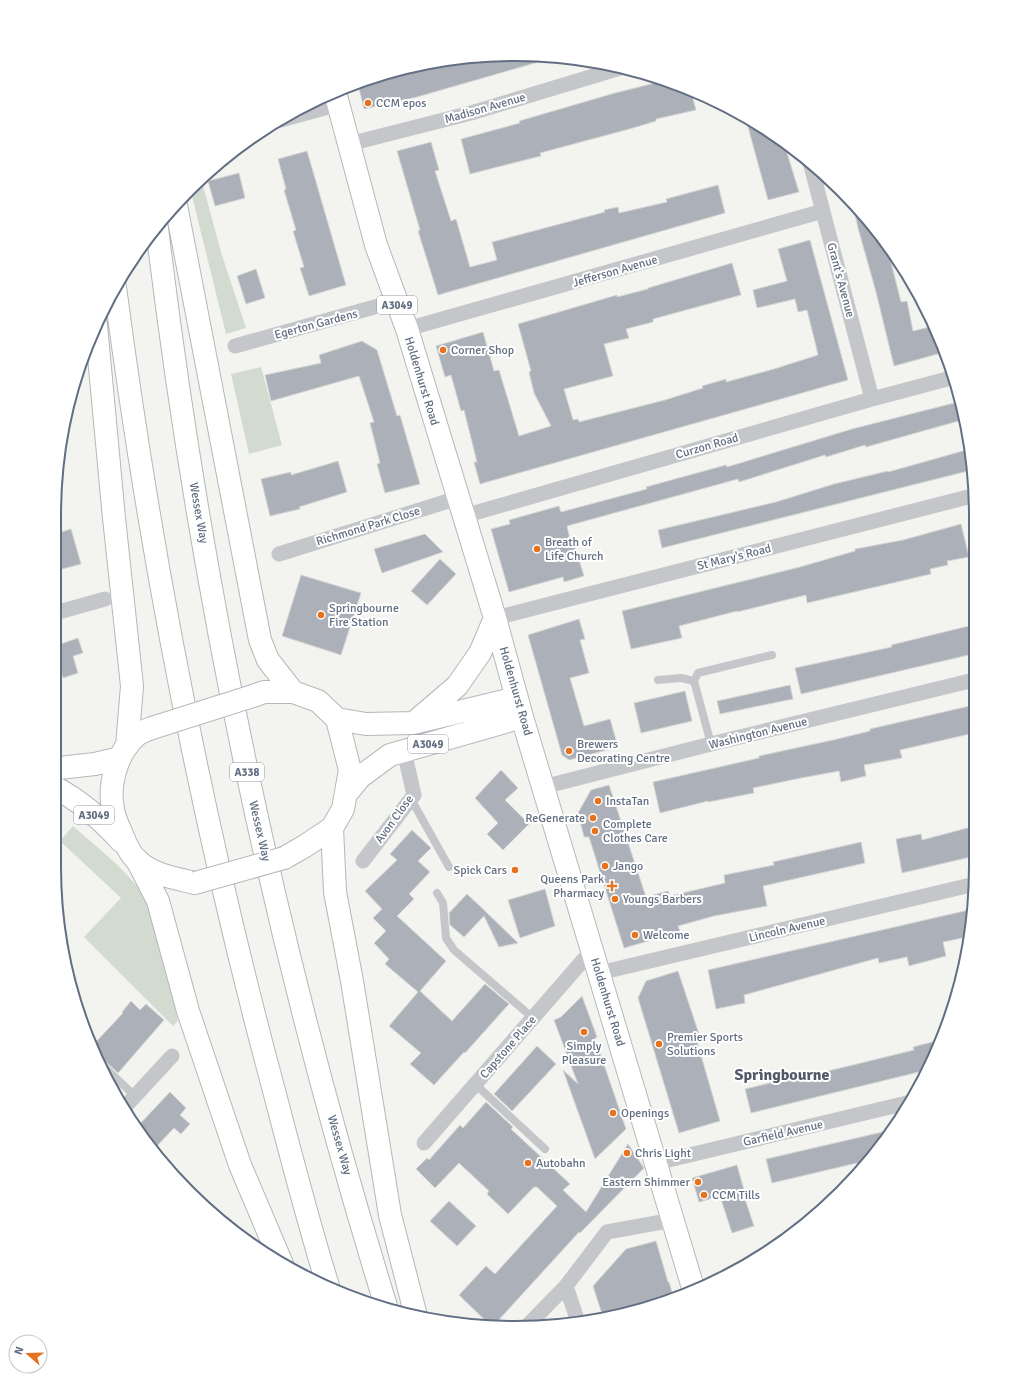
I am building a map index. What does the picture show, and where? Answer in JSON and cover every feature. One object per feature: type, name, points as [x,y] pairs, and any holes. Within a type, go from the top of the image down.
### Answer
[{"type":"main road","name":"Holdenhurst Road","points":[[337,98],[376,245],[407,329],[495,618],[543,787],[692,1285]]},
{"type":"main road","points":[[178,212],[260,640],[268,660],[293,692]]},
{"type":"main road","name":"Wessex Way","points":[[158,235],[179,393],[235,719],[275,898],[309,1035],[385,1302]]},
{"type":"main road","points":[[117,298],[150,527],[192,748],[238,954],[304,1210],[326,1279]]},
{"type":"main road","points":[[97,338],[132,686],[123,752]]},
{"type":"main road","name":"A3049","points":[[337,719],[366,724],[413,723],[457,686],[480,653],[495,618]]},
{"type":"main road","name":"A3049","points":[[61,790],[107,825],[133,855],[156,872],[194,883],[284,858],[332,828],[343,809],[350,770],[337,719],[318,701],[293,692],[264,692],[152,728],[136,735],[123,752],[115,770],[111,798],[113,810],[133,855]]},
{"type":"main road","points":[[413,723],[520,708]]},
{"type":"main road","name":"A3049","points":[[346,794],[366,772],[390,755],[520,708]]},
{"type":"main road","name":"A3049","points":[[61,768],[95,764],[123,752]]},
{"type":"main road","points":[[332,828],[335,892],[359,1018],[390,1215],[414,1310]]},
{"type":"main road","points":[[133,855],[158,901],[188,1011],[240,1165],[277,1253]]},
{"type":"street","name":"Madison Avenue","points":[[350,144],[472,113],[610,71]]},
{"type":"street","name":"Grant's Avenue","points":[[813,173],[872,398]]},
{"type":"street","name":"Jefferson Avenue","points":[[407,329],[823,211]]},
{"type":"street","name":"Egerton Gardens","points":[[235,346],[396,301]]},
{"type":"street","name":"Curzon Road","points":[[461,507],[948,379]]},
{"type":"street","name":"St Mary's Road","points":[[495,618],[968,497]]},
{"type":"street","name":"Richmond Park Close","points":[[279,554],[461,507]]},
{"type":"street","points":[[61,611],[105,599]]},
{"type":"street","name":"Washington Avenue","points":[[543,787],[711,744],[969,681]]},
{"type":"street","name":"Avon Close","points":[[363,860],[414,795],[404,751]]},
{"type":"street","name":"Lincoln Avenue","points":[[599,973],[968,886]]},
{"type":"street","name":"Capstone Place","points":[[424,1143],[592,950]]},
{"type":"street","points":[[128,1104],[172,1056]]},
{"type":"street","name":"Garfield Avenue","points":[[656,1163],[901,1104]]},
{"type":"street","points":[[532,1320],[566,1286],[607,1232],[673,1220]]},
{"type":"street","points":[[566,1286],[576,1317]]},
{"type":"lane","points":[[711,744],[694,681],[698,673],[772,655]]},
{"type":"lane","points":[[658,680],[681,678],[694,681]]},
{"type":"lane","points":[[411,799],[449,867]]},
{"type":"lane","points":[[437,893],[443,903],[446,938],[454,950],[533,1018]]},
{"type":"lane","points":[[111,1073],[135,1096]]},
{"type":"lane","points":[[475,1084],[545,1149]]},
{"type":"shaded area","points":[[203,186],[221,252],[246,328],[226,334],[192,196]]},
{"type":"shaded area","points":[[261,367],[282,445],[249,454],[231,374]]},
{"type":"shaded area","points":[[73,826],[117,865],[137,886],[145,897],[152,910],[178,1021],[173,1026],[84,937],[121,898],[61,842],[61,840]]},
{"type":"building","points":[[485,62],[539,62],[417,97],[364,109],[359,89],[397,76],[456,65]]},
{"type":"building","points":[[655,83],[693,98],[696,110],[656,119],[656,121],[633,128],[540,153],[541,156],[470,174],[461,139],[520,123],[519,121]]},
{"type":"building","points":[[748,126],[787,152],[799,192],[768,200]]},
{"type":"building","points":[[431,142],[439,170],[435,171],[451,221],[456,219],[470,267],[497,260],[492,242],[605,212],[604,210],[618,207],[619,213],[667,202],[666,199],[718,185],[725,213],[438,295],[418,231],[420,230],[397,151]]},
{"type":"building","points":[[307,151],[346,285],[309,296],[300,268],[304,267],[293,231],[296,230],[284,190],[286,189],[278,159]]},
{"type":"building","points":[[239,173],[245,198],[215,206],[208,181]]},
{"type":"building","points":[[855,215],[891,261],[901,302],[907,301],[913,331],[928,327],[939,354],[894,366],[876,292]]},
{"type":"building","points":[[810,240],[848,380],[480,484],[474,462],[477,462],[464,410],[461,411],[451,375],[445,377],[436,346],[483,332],[494,371],[499,370],[519,436],[551,426],[534,393],[529,372],[531,371],[518,324],[617,295],[617,297],[648,289],[732,263],[741,295],[653,319],[653,322],[626,329],[629,338],[604,344],[613,376],[564,389],[573,420],[578,419],[579,422],[665,400],[703,388],[702,386],[726,379],[726,382],[818,355],[807,310],[798,312],[795,299],[757,308],[753,290],[787,281],[778,249]]},
{"type":"building","points":[[256,269],[265,298],[246,304],[237,276]]},
{"type":"building","points":[[362,341],[377,350],[397,416],[400,415],[420,484],[385,493],[377,464],[380,463],[370,423],[374,422],[359,376],[271,401],[265,375],[321,363],[319,355]]},
{"type":"building","points":[[955,403],[959,421],[866,447],[865,445],[826,457],[825,455],[739,482],[738,479],[567,526],[572,548],[575,547],[584,576],[564,582],[563,577],[509,592],[491,529],[510,524],[509,520],[559,506],[561,512],[647,489],[646,487],[726,465],[727,467],[852,429]]},
{"type":"building","points":[[964,451],[967,471],[662,548],[658,530],[776,502],[834,484],[888,472]]},
{"type":"building","points":[[338,461],[347,492],[299,507],[300,509],[270,516],[261,479],[291,472],[291,475]]},
{"type":"building","points":[[961,524],[969,557],[947,561],[948,565],[930,569],[931,574],[807,603],[806,595],[737,611],[679,626],[682,638],[631,649],[622,611],[800,567],[855,551],[855,549],[903,540]]},
{"type":"building","points":[[71,529],[81,564],[61,569],[61,532]]},
{"type":"building","points":[[425,534],[443,552],[382,573],[374,549]]},
{"type":"building","points":[[440,559],[456,574],[427,605],[411,591]]},
{"type":"building","name":"Springbourne Fire Station","points":[[301,575],[361,593],[341,655],[282,636]]},
{"type":"building","points":[[579,619],[585,639],[580,640],[589,673],[570,678],[584,726],[610,719],[618,747],[569,760],[562,755],[528,635]]},
{"type":"building","points":[[969,626],[969,655],[801,694],[795,668],[892,647],[891,645]]},
{"type":"building","points":[[78,638],[83,653],[73,656],[78,673],[63,678],[61,671],[61,644]]},
{"type":"building","points":[[790,685],[793,699],[720,714],[717,701]]},
{"type":"building","points":[[685,691],[692,721],[641,733],[634,703]]},
{"type":"building","points":[[969,706],[969,734],[900,750],[902,758],[864,765],[866,776],[841,782],[839,771],[753,788],[754,793],[708,801],[660,813],[653,782],[870,731],[870,729]]},
{"type":"building","points":[[501,770],[518,788],[505,800],[529,824],[503,850],[487,834],[498,823],[475,798]]},
{"type":"building","points":[[609,785],[646,897],[668,891],[670,896],[725,883],[724,875],[774,865],[773,862],[861,842],[865,863],[763,886],[767,906],[714,916],[678,926],[680,932],[624,948],[589,837],[584,837],[578,813],[591,790]]},
{"type":"building","points":[[969,828],[969,857],[902,873],[896,839],[921,834],[922,840]]},
{"type":"building","points":[[412,830],[431,848],[418,861],[430,872],[409,894],[414,899],[397,916],[446,961],[420,991],[452,1021],[485,984],[509,1004],[434,1085],[410,1064],[421,1053],[389,1026],[418,992],[385,964],[389,959],[374,943],[386,931],[373,918],[382,909],[365,891],[397,860],[390,854]]},
{"type":"building","points":[[545,889],[555,926],[520,938],[508,900]]},
{"type":"building","points":[[467,894],[518,943],[499,947],[484,916],[464,937],[450,925],[449,913]]},
{"type":"building","points":[[967,910],[963,938],[943,942],[946,956],[909,966],[907,957],[879,963],[878,958],[744,995],[745,1003],[716,1009],[708,970]]},
{"type":"building","points":[[678,971],[700,1037],[696,1038],[720,1121],[679,1133],[638,998],[646,981]]},
{"type":"building","points":[[582,996],[597,1037],[595,1038],[626,1129],[595,1159],[563,1070],[578,1084],[554,1020],[561,1017]]},
{"type":"building","points":[[131,1001],[140,1010],[146,1004],[164,1020],[118,1073],[105,1062],[96,1042],[123,1013],[122,1012]]},
{"type":"building","points":[[934,1042],[920,1072],[751,1113],[745,1089],[820,1071],[820,1073],[914,1050],[913,1047]]},
{"type":"building","points":[[537,1046],[556,1064],[512,1111],[494,1094]]},
{"type":"building","points":[[170,1092],[186,1108],[180,1115],[190,1124],[181,1134],[174,1128],[157,1146],[141,1123]]},
{"type":"building","points":[[486,1102],[513,1127],[511,1129],[570,1184],[563,1190],[586,1212],[628,1144],[644,1168],[580,1233],[579,1232],[498,1320],[485,1320],[459,1295],[486,1266],[495,1274],[557,1206],[537,1187],[534,1187],[508,1214],[487,1194],[489,1191],[459,1163],[435,1188],[416,1169],[427,1158],[429,1160],[460,1125],[463,1128]]},
{"type":"building","points":[[883,1132],[857,1164],[857,1163],[772,1183],[766,1159]]},
{"type":"building","points":[[737,1165],[744,1190],[742,1190],[754,1226],[732,1233],[720,1196],[699,1202],[692,1178]]},
{"type":"building","points":[[449,1201],[476,1226],[457,1246],[430,1221]]},
{"type":"building","points":[[656,1241],[672,1293],[633,1306],[602,1312],[593,1286],[626,1249]]},
{"type":"place","name":"CCM epos","points":[[368,103]]},
{"type":"place","name":"Corner Shop","points":[[443,350]]},
{"type":"place","name":"Breath of Life Church","points":[[537,549]]},
{"type":"place","name":"Springbourne Fire Station","points":[[321,615]]},
{"type":"place","name":"Brewers Decorating Centre","points":[[569,751]]},
{"type":"place","name":"InstaTan","points":[[598,801]]},
{"type":"place","name":"ReGenerate","points":[[593,818]]},
{"type":"place","name":"Complete Clothes Care","points":[[595,831]]},
{"type":"place","name":"Jango","points":[[605,866]]},
{"type":"place","name":"Spick Cars","points":[[515,870]]},
{"type":"place","name":"Queens Park Pharmacy","points":[[612,886]]},
{"type":"place","name":"Youngs Barbers","points":[[615,899]]},
{"type":"place","name":"Welcome","points":[[635,935]]},
{"type":"place","name":"Simply Pleasure","points":[[584,1032]]},
{"type":"place","name":"Premier Sports Solutions","points":[[659,1044]]},
{"type":"place","name":"Openings","points":[[613,1113]]},
{"type":"place","name":"Chris Light","points":[[627,1153]]},
{"type":"place","name":"Autobahn","points":[[528,1163]]},
{"type":"place","name":"Eastern Shimmer","points":[[698,1182]]},
{"type":"place","name":"CCM Tills","points":[[704,1195]]},
{"type":"district","name":"Springbourne","points":[[782,1074]]}]
